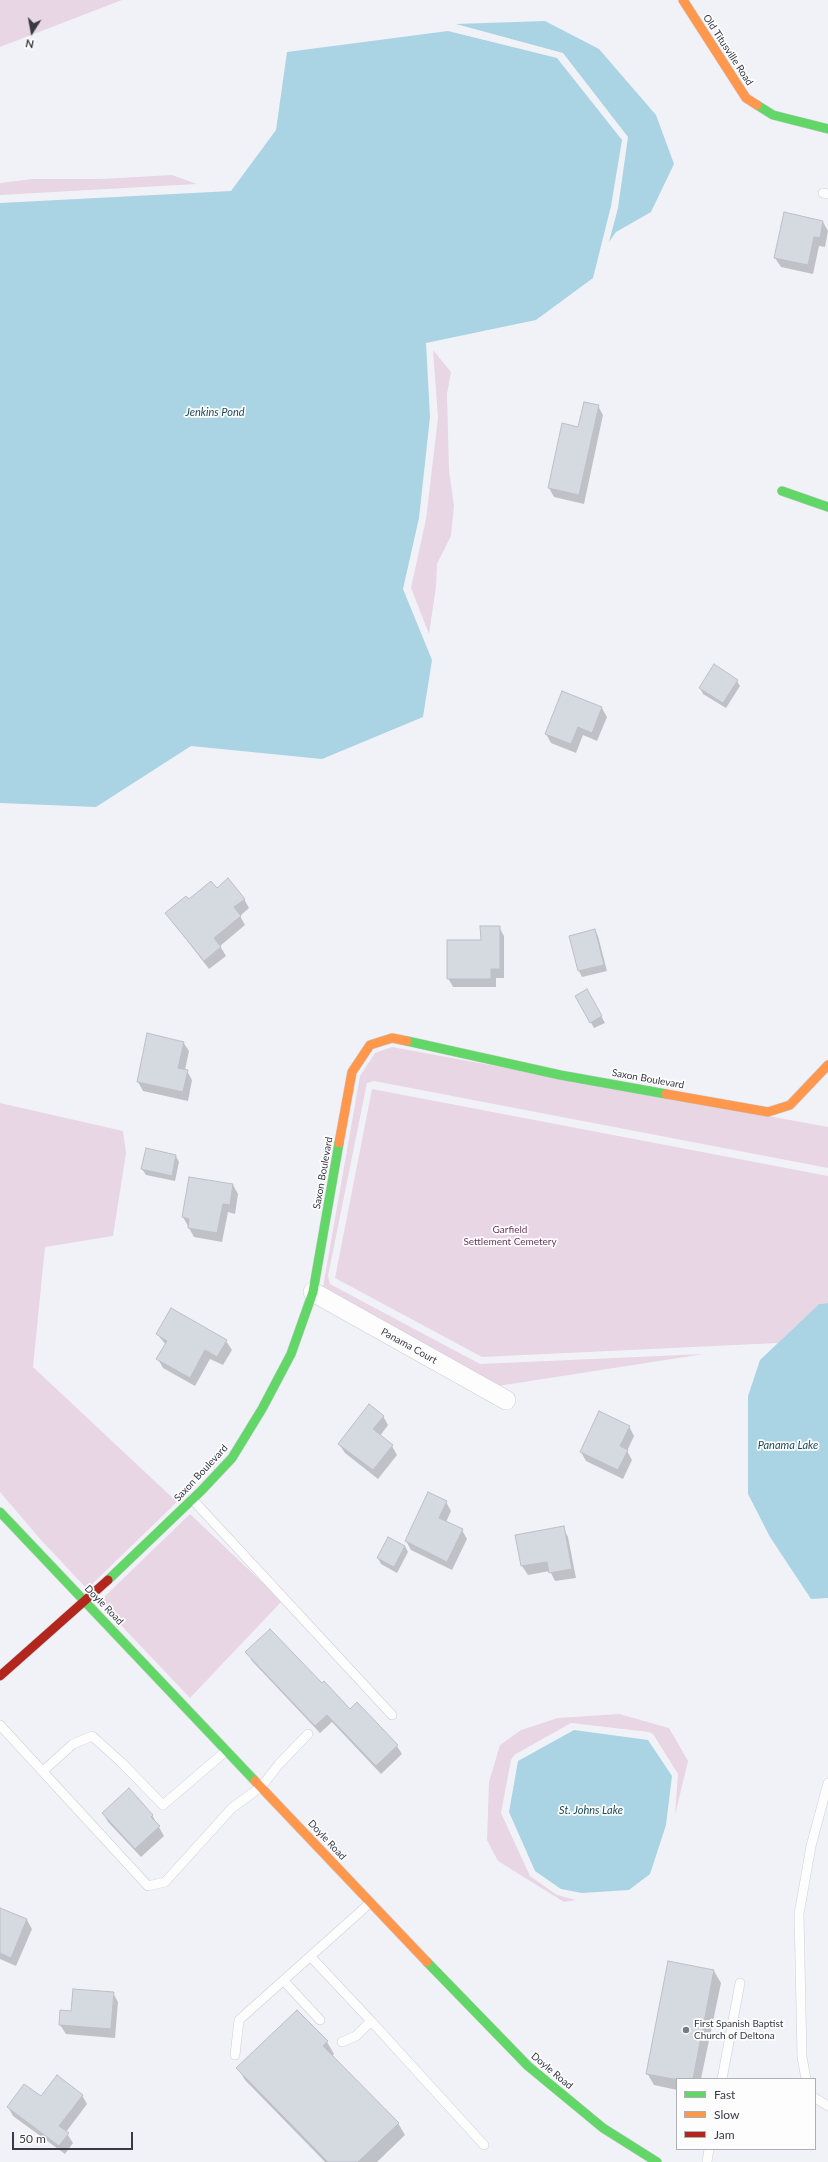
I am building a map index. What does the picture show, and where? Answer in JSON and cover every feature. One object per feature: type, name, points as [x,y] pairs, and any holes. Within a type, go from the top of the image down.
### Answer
[{"type":"street","name":"Old Titusville Road","points":[[683,0],[746,98],[773,115],[828,129]]},
{"type":"street","points":[[782,491],[828,507]]},
{"type":"street","name":"Saxon Boulevard","points":[[0,1676],[86,1602],[192,1499],[232,1458],[262,1409],[291,1354],[313,1292],[352,1072],[370,1045],[392,1038],[560,1075],[768,1112],[790,1105],[828,1065]]},
{"type":"street","name":"Panama Court","points":[[313,1292],[506,1400]]},
{"type":"street","name":"Doyle Road","points":[[0,1512],[262,1786],[370,1903],[528,2066],[604,2128],[657,2162]]},
{"type":"lane","points":[[192,1499],[392,1715]]},
{"type":"lane","points":[[0,1725],[148,1886],[165,1882],[232,1808],[262,1786],[279,1764],[308,1734]]},
{"type":"lane","points":[[43,1771],[73,1744],[92,1736],[121,1762],[163,1805],[227,1750]]},
{"type":"lane","points":[[806,2078],[802,2057],[799,1914],[811,1846],[828,1783]]},
{"type":"lane","points":[[235,2055],[239,2020],[370,1903]]},
{"type":"lane","points":[[311,1957],[484,2145]]},
{"type":"lane","points":[[284,1981],[320,2020]]},
{"type":"lane","points":[[722,2078],[740,1984]]},
{"type":"lane","points":[[342,2042],[356,2036],[371,2021]]},
{"type":"lane","points":[[816,2099],[828,2106]]},
{"type":"lane","points":[[707,2162],[709,2150]]},
{"type":"green space","points":[[0,0],[122,0],[0,47]]},
{"type":"green space","points":[[172,175],[197,184],[0,195],[0,183],[32,179],[101,179]]},
{"type":"green space","points":[[433,350],[451,372],[447,394],[449,470],[454,506],[451,536],[437,564],[436,587],[429,634],[411,588],[426,519],[438,418]]},
{"type":"green space","points":[[392,1047],[828,1127],[828,1168],[374,1081],[367,1083],[328,1276],[330,1284],[480,1364],[704,1354],[498,1386],[323,1287],[360,1076],[375,1053]]},
{"type":"green space","name":"Garfield Settlement Cemetery","points":[[372,1089],[828,1176],[828,1303],[819,1304],[778,1343],[482,1357],[335,1278]]},
{"type":"green space","points":[[0,1103],[123,1131],[126,1153],[113,1236],[45,1247],[33,1367],[177,1502],[87,1589],[41,1540],[0,1492]]},
{"type":"green space","points":[[190,1514],[282,1601],[190,1698],[99,1602]]},
{"type":"green space","points":[[619,1714],[669,1728],[688,1761],[675,1815],[678,1774],[653,1734],[649,1732],[571,1723],[514,1755],[511,1760],[501,1813],[530,1876],[557,1895],[576,1900],[564,1902],[498,1861],[487,1840],[489,1782],[500,1745],[521,1730],[558,1718]]},
{"type":"water","points":[[545,21],[599,49],[656,115],[674,164],[651,212],[616,232],[609,242],[618,208],[628,137],[563,53],[456,24]]},
{"type":"water","name":"Jenkins Pond","points":[[448,31],[557,58],[622,140],[611,206],[593,278],[536,320],[426,343],[430,417],[419,518],[403,589],[432,660],[423,717],[322,759],[191,746],[96,807],[0,803],[0,203],[231,191],[276,130],[287,52]]},
{"type":"water","name":"Panama Lake","points":[[828,1303],[828,1598],[811,1599],[770,1537],[748,1494],[748,1396],[760,1360],[819,1304]]},
{"type":"water","name":"St. Johns Lake","points":[[574,1730],[648,1740],[672,1776],[666,1825],[650,1874],[629,1890],[582,1893],[561,1889],[535,1871],[509,1812],[518,1761]]},
{"type":"building","points":[[784,212],[823,221],[820,238],[814,237],[808,265],[774,258]]},
{"type":"building","points":[[584,402],[599,405],[579,495],[548,488],[562,423],[578,427]]},
{"type":"building","points":[[714,664],[738,680],[723,703],[699,688]]},
{"type":"building","points":[[562,691],[602,707],[592,733],[578,727],[571,744],[545,734]]},
{"type":"building","points":[[228,878],[245,899],[234,907],[241,916],[214,938],[221,947],[204,961],[165,913],[186,896],[189,899],[211,881],[217,888]]},
{"type":"building","points":[[480,926],[500,926],[500,969],[491,969],[491,979],[447,979],[447,940],[481,940]]},
{"type":"building","points":[[595,929],[604,965],[578,971],[569,936]]},
{"type":"building","points":[[587,989],[602,1016],[590,1023],[575,996]]},
{"type":"building","points":[[147,1033],[184,1042],[178,1068],[188,1070],[183,1092],[137,1082]]},
{"type":"building","points":[[146,1148],[176,1155],[172,1176],[141,1169]]},
{"type":"building","points":[[189,1177],[233,1184],[230,1205],[223,1204],[217,1233],[188,1228],[189,1219],[182,1217]]},
{"type":"building","points":[[171,1308],[227,1340],[217,1357],[205,1350],[190,1378],[156,1359],[167,1341],[156,1334]]},
{"type":"building","points":[[369,1404],[384,1416],[373,1429],[393,1445],[373,1470],[338,1444]]},
{"type":"building","points":[[599,1411],[630,1426],[620,1446],[628,1450],[618,1470],[580,1452]]},
{"type":"building","points":[[428,1492],[447,1501],[439,1518],[463,1529],[447,1562],[405,1541]]},
{"type":"building","points":[[564,1526],[572,1569],[549,1573],[547,1562],[521,1566],[515,1535]]},
{"type":"building","points":[[388,1537],[405,1546],[394,1567],[377,1558]]},
{"type":"building","points":[[270,1629],[322,1683],[324,1681],[350,1709],[357,1702],[398,1745],[376,1766],[327,1715],[315,1726],[245,1652]]},
{"type":"building","points":[[129,1788],[153,1815],[151,1817],[160,1826],[135,1849],[102,1813]]},
{"type":"building","points":[[0,1908],[27,1919],[11,1958],[0,1953]]},
{"type":"building","points":[[668,1961],[714,1970],[693,2078],[673,2079],[646,2074]]},
{"type":"building","points":[[73,1989],[114,1992],[111,2029],[59,2025],[60,2010],[71,2011]]},
{"type":"building","points":[[297,2010],[328,2041],[323,2046],[399,2123],[358,2162],[328,2162],[236,2068]]},
{"type":"building","points":[[57,2075],[83,2095],[59,2126],[69,2133],[59,2146],[7,2107],[24,2084],[41,2096]]},
{"type":"traffic: fast","points":[[757,105],[773,115],[828,129]]},
{"type":"traffic: fast","points":[[782,491],[828,507]]},
{"type":"traffic: fast","points":[[407,1041],[560,1075],[666,1094]]},
{"type":"traffic: fast","points":[[108,1580],[201,1491],[232,1458],[262,1409],[291,1354],[313,1292],[339,1143]]},
{"type":"traffic: fast","points":[[0,1512],[255,1781]]},
{"type":"traffic: fast","points":[[427,1962],[528,2066],[603,2128],[657,2162]]},
{"type":"traffic: slow","points":[[683,0],[746,98],[757,105]]},
{"type":"traffic: slow","points":[[339,1143],[352,1072],[370,1045],[392,1038],[407,1041]]},
{"type":"traffic: slow","points":[[666,1094],[768,1112],[790,1105],[828,1065]]},
{"type":"traffic: slow","points":[[255,1781],[427,1962]]},
{"type":"traffic: jam","points":[[0,1676],[108,1580]]},
{"type":"place","name":"First Spanish Baptist Church of Deltona","points":[[686,2030]]}]
